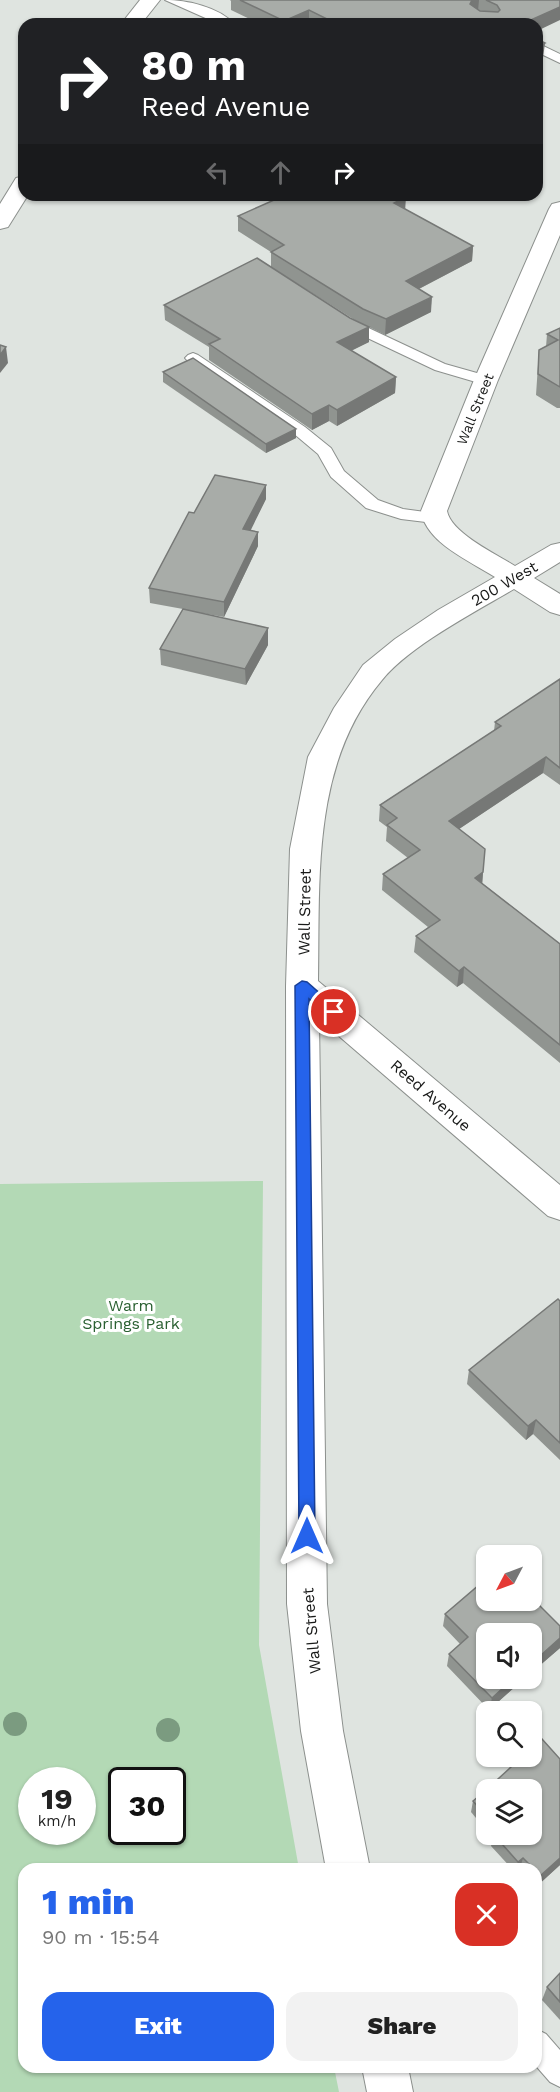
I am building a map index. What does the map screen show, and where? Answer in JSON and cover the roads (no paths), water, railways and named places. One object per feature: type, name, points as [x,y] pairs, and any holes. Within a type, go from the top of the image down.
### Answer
[{"type":"street","points":[[136,18],[150,0]]},
{"type":"street","points":[[0,222],[18,193]]},
{"type":"street","name":"Wall Street","points":[[434,518],[436,503],[486,380],[560,209]]},
{"type":"street","points":[[434,518],[444,531],[458,542],[560,606]]},
{"type":"street","name":"200 West","points":[[448,616],[560,551]]},
{"type":"street","name":"Wall Street","points":[[347,1863],[322,1731],[307,1604],[302,986],[305,849],[323,757],[348,708],[373,672],[405,645],[448,616]]},
{"type":"street","name":"Reed Avenue","points":[[302,986],[560,1206]]},
{"type":"street","points":[[387,2073],[390,2092]]},
{"type":"lane","points":[[171,0],[218,18]]},
{"type":"lane","points":[[543,51],[560,59]]},
{"type":"lane","points":[[327,311],[356,329],[440,367],[486,380]]},
{"type":"lane","points":[[193,358],[299,430],[325,451],[337,474],[372,504],[401,514],[434,518]]},
{"type":"lane","points":[[542,2051],[560,2072]]},
{"type":"park label","name":"Warm Springs Park","points":[[131,1314]]}]
